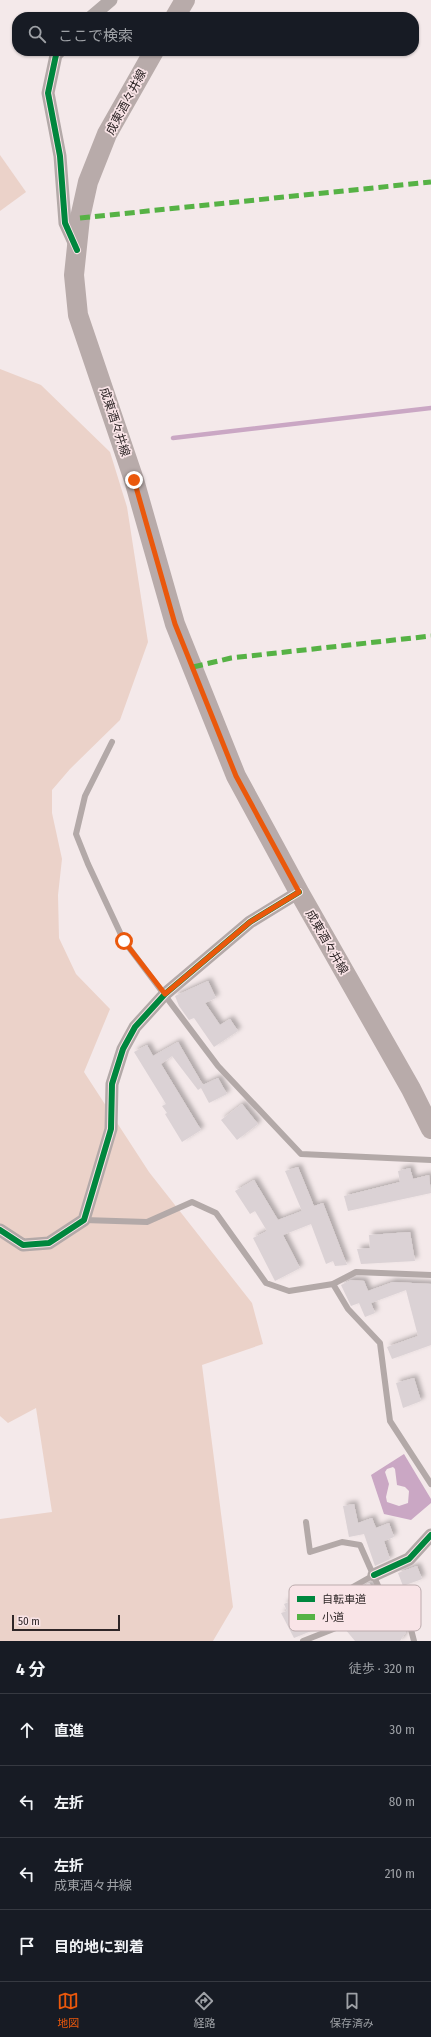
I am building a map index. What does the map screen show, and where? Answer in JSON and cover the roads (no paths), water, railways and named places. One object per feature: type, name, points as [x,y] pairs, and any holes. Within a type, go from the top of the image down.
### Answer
[{"type":"main road","points":[[178,12],[185,0]]},
{"type":"main road","name":"成東酒々井線","points":[[151,56],[107,134],[88,182],[80,218],[74,275],[78,315],[134,480],[175,624],[236,776],[299,892],[411,1089],[431,1129]]},
{"type":"street","points":[[97,12],[111,0]]},
{"type":"street","points":[[56,56],[48,93],[60,156],[65,223],[77,250]]},
{"type":"street","points":[[0,1230],[23,1245],[49,1243],[84,1220],[111,1129],[112,1084],[123,1049],[135,1027],[165,994],[250,922],[299,892]]},
{"type":"street","points":[[374,1575],[408,1559],[431,1535]]},
{"type":"lane","points":[[112,742],[85,796],[76,834],[88,864],[124,941],[218,1066],[301,1154],[431,1160]]},
{"type":"lane","points":[[84,1220],[147,1222],[192,1202],[216,1213],[266,1283],[288,1291],[333,1284],[356,1272],[431,1276]]},
{"type":"lane","points":[[333,1284],[348,1309],[380,1343],[390,1421],[431,1484]]},
{"type":"lane","points":[[306,1522],[310,1552],[342,1542],[360,1546],[378,1585]]},
{"type":"lane","points":[[356,1585],[374,1575]]},
{"type":"lane","points":[[303,1641],[328,1631]]},
{"type":"lane","points":[[411,1631],[414,1641]]},
{"type":"waterway","points":[[173,438],[431,408]]}]
